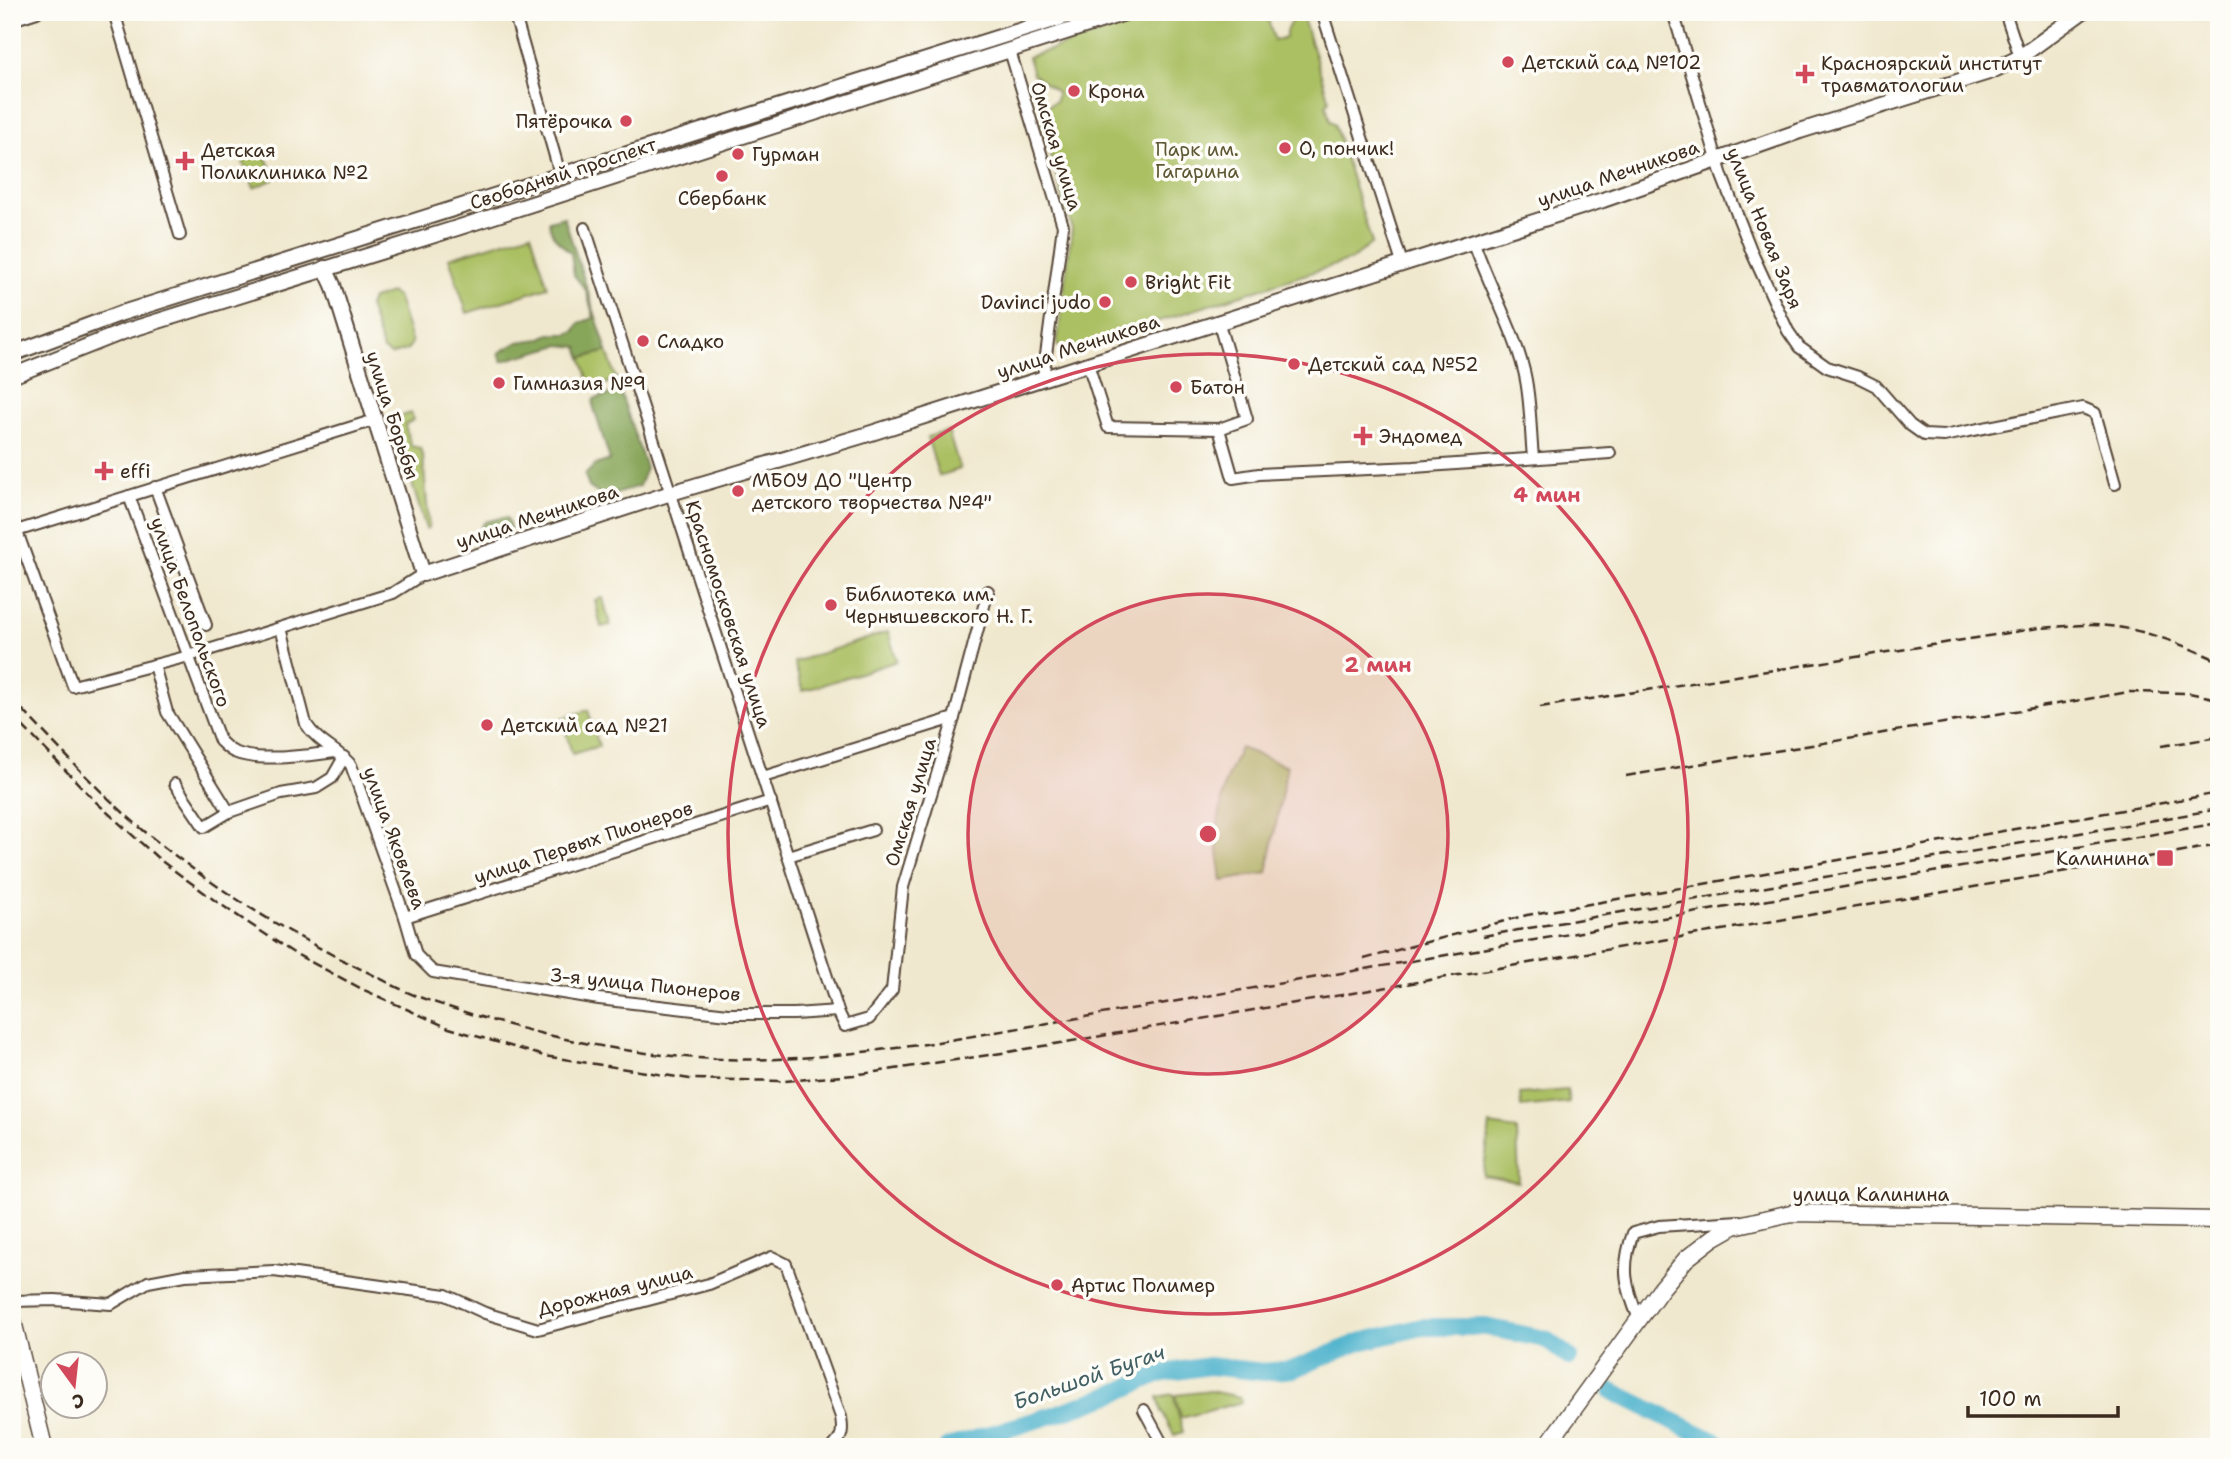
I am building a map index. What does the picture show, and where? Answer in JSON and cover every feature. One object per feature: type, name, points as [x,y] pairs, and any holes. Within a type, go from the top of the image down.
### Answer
[{"type":"main road","name":"Свободный проспект","points":[[12,376],[123,332],[564,192],[1007,44],[1079,12]]},
{"type":"main road","name":"Свободный проспект","points":[[12,354],[122,313],[560,174],[1007,44],[1128,12]]},
{"type":"main road","name":"улица Мечникова","points":[[423,574],[671,493],[1603,200],[1800,131],[1992,71],[2020,57],[2082,12]]},
{"type":"main road","points":[[560,174],[564,192]]},
{"type":"main road","name":"улица Борьбы","points":[[325,268],[423,574]]},
{"type":"main road","name":"улица Калинина","points":[[1546,1447],[1686,1259],[1734,1226],[1791,1213],[2219,1220]]},
{"type":"main road","points":[[12,1317],[44,1447]]},
{"type":"street","points":[[12,20],[37,12]]},
{"type":"street","points":[[114,12],[180,234]]},
{"type":"street","points":[[514,12],[560,174]]},
{"type":"street","points":[[1322,12],[1402,263]]},
{"type":"street","name":"улица Новая Заря","points":[[1673,12],[1722,176],[1788,331],[1799,347],[1827,367],[1876,386],[1910,425],[1924,435],[1944,436],[2082,408],[2095,413],[2115,484]]},
{"type":"street","points":[[2005,12],[2020,57]]},
{"type":"street","name":"Омская улица","points":[[1007,44],[1063,226],[1043,378]]},
{"type":"street","name":"Красномосковская улица","points":[[585,228],[838,1011]]},
{"type":"street","points":[[1473,240],[1524,372],[1533,457]]},
{"type":"street","points":[[1087,364],[1108,427],[1219,429],[1247,419],[1218,321]]},
{"type":"street","points":[[12,518],[15,531],[375,420]]},
{"type":"street","points":[[1219,429],[1233,478],[1259,474],[1414,467],[1610,453]]},
{"type":"street","points":[[155,488],[206,625]]},
{"type":"street","name":"улица Белопольского","points":[[129,496],[220,741],[232,751],[247,755],[340,755]]},
{"type":"street","name":"улица Мечникова","points":[[15,531],[73,686],[189,656],[393,593],[423,574]]},
{"type":"street","name":"Омская улица","points":[[869,1019],[892,990],[903,887],[954,718],[988,592]]},
{"type":"street","name":"улица Яковлева","points":[[281,628],[306,724],[315,738],[340,755],[355,772],[416,955]]},
{"type":"street","points":[[154,666],[167,712],[229,812]]},
{"type":"street","points":[[763,777],[954,718]]},
{"type":"street","points":[[175,784],[204,827],[229,812],[281,794],[316,788],[332,778],[340,755]]},
{"type":"street","name":"улица Первых Пионеров","points":[[405,917],[771,801]]},
{"type":"street","points":[[788,856],[873,831]]},
{"type":"street","name":"3-я улица Пионеров","points":[[416,955],[433,972],[599,999],[728,1014],[838,1011],[845,1026],[869,1019]]},
{"type":"street","points":[[1639,1319],[1628,1294],[1626,1255],[1633,1233],[1658,1226],[1756,1220]]},
{"type":"street","name":"Дорожная улица","points":[[12,1301],[55,1300],[111,1304],[148,1282],[225,1272],[274,1271],[446,1295],[485,1313],[538,1329],[709,1284],[772,1257],[786,1264],[841,1417],[843,1431],[840,1441],[833,1447]]},
{"type":"street","points":[[1144,1410],[1164,1447]]},
{"type":"green space","name":"Парк им. Гагарина","points":[[1167,12],[1212,12],[1227,17],[1242,12],[1266,12],[1274,41],[1286,37],[1286,31],[1296,12],[1301,12],[1329,100],[1326,105],[1330,121],[1334,123],[1372,243],[1351,260],[1065,351],[1057,345],[1072,229],[1041,124],[1045,122],[1042,109],[1056,101],[1057,92],[1033,74],[1028,57]]},
{"type":"green space","points":[[262,148],[275,179],[254,188],[241,157]]},
{"type":"green space","points":[[564,217],[607,351],[582,358],[578,347],[560,345],[502,361],[499,353],[518,342],[540,339],[550,334],[568,334],[575,331],[579,323],[594,318],[586,290],[574,275],[571,253],[551,231],[549,221]]},
{"type":"green space","points":[[531,233],[548,287],[467,313],[449,258]]},
{"type":"green space","points":[[391,293],[398,298],[412,343],[407,350],[391,355],[383,350],[369,306],[372,299]]},
{"type":"green space","points":[[607,351],[617,380],[590,386],[582,358]]},
{"type":"green space","points":[[620,391],[646,468],[639,486],[601,499],[599,494],[589,487],[585,475],[595,465],[610,460],[593,405],[594,399]]},
{"type":"green space","points":[[411,413],[413,420],[405,425],[411,446],[420,448],[423,456],[429,528],[426,529],[392,419]]},
{"type":"green space","points":[[948,431],[960,469],[939,476],[927,437]]},
{"type":"green space","points":[[507,518],[511,529],[483,538],[481,527],[485,522]]},
{"type":"green space","points":[[603,598],[610,625],[601,627],[595,600]]},
{"type":"green space","points":[[888,632],[897,661],[803,691],[794,662]]},
{"type":"green space","points":[[588,710],[599,746],[572,754],[562,718]]},
{"type":"green space","points":[[1240,748],[1287,766],[1267,873],[1222,881],[1216,835],[1225,782]]},
{"type":"green space","points":[[1567,1090],[1569,1102],[1521,1107],[1520,1094]]},
{"type":"green space","points":[[1490,1125],[1517,1129],[1519,1182],[1483,1176]]},
{"type":"green space","points":[[1210,1391],[1240,1397],[1242,1402],[1181,1418],[1175,1395]]},
{"type":"green space","points":[[1173,1394],[1183,1432],[1174,1435],[1162,1412],[1158,1397]]},
{"type":"waterway","name":"Большой Бугач","points":[[948,1447],[1116,1393],[1157,1374],[1209,1366],[1264,1372],[1294,1369],[1360,1342],[1422,1327],[1486,1327],[1545,1339],[1569,1357]]},
{"type":"waterway","points":[[1612,1391],[1726,1447]]},
{"type":"railway","points":[[1540,707],[2039,628],[2088,625],[2139,631],[2172,641],[2219,661]]},
{"type":"railway","points":[[1626,776],[2129,692],[2189,693],[2219,699]]},
{"type":"railway","points":[[12,699],[109,799],[169,851],[250,907],[336,956],[400,989],[494,1021],[569,1040],[683,1057],[747,1060],[798,1058],[926,1044],[2219,823]]},
{"type":"railway","points":[[12,715],[97,803],[160,860],[292,952],[364,990],[449,1028],[544,1056],[690,1079],[785,1081],[854,1075],[1002,1053],[2219,845]]},
{"type":"railway","points":[[2161,746],[2219,737]]},
{"type":"railway","points":[[1364,959],[1527,915],[2219,793]]},
{"type":"railway","points":[[1483,936],[2219,809]]},
{"type":"place","name":"Детский сад №102","points":[[1508,62]]},
{"type":"place","name":"Красноярский институт травматологии","points":[[1805,74]]},
{"type":"place","name":"Крона","points":[[1074,91]]},
{"type":"place","name":"Пятёрочка","points":[[626,121]]},
{"type":"place","name":"О, пончик!","points":[[1285,148]]},
{"type":"place","name":"Гурман","points":[[738,154]]},
{"type":"place","name":"Детская Поликлиника №2","points":[[185,161]]},
{"type":"place","name":"Сбербанк","points":[[722,176]]},
{"type":"place","name":"Bright Fit","points":[[1131,282]]},
{"type":"place","name":"Davinci judo","points":[[1105,302]]},
{"type":"place","name":"Сладко","points":[[643,341]]},
{"type":"place","name":"Детский сад №52","points":[[1294,364]]},
{"type":"place","name":"Гимназия №9","points":[[499,383]]},
{"type":"place","name":"Батон","points":[[1176,387]]},
{"type":"place","name":"Эндомед","points":[[1363,436]]},
{"type":"place","name":"effi","points":[[104,471]]},
{"type":"place","name":"МБОУ ДО \"Центр детского творчества №4\"","points":[[738,491]]},
{"type":"place","name":"Библиотека им. Чернышевского Н. Г.","points":[[831,605]]},
{"type":"place","name":"Детский сад №21","points":[[487,725]]},
{"type":"place","name":"Калинина","points":[[2165,858]]},
{"type":"place","name":"Артис Полимер","points":[[1057,1285]]}]
